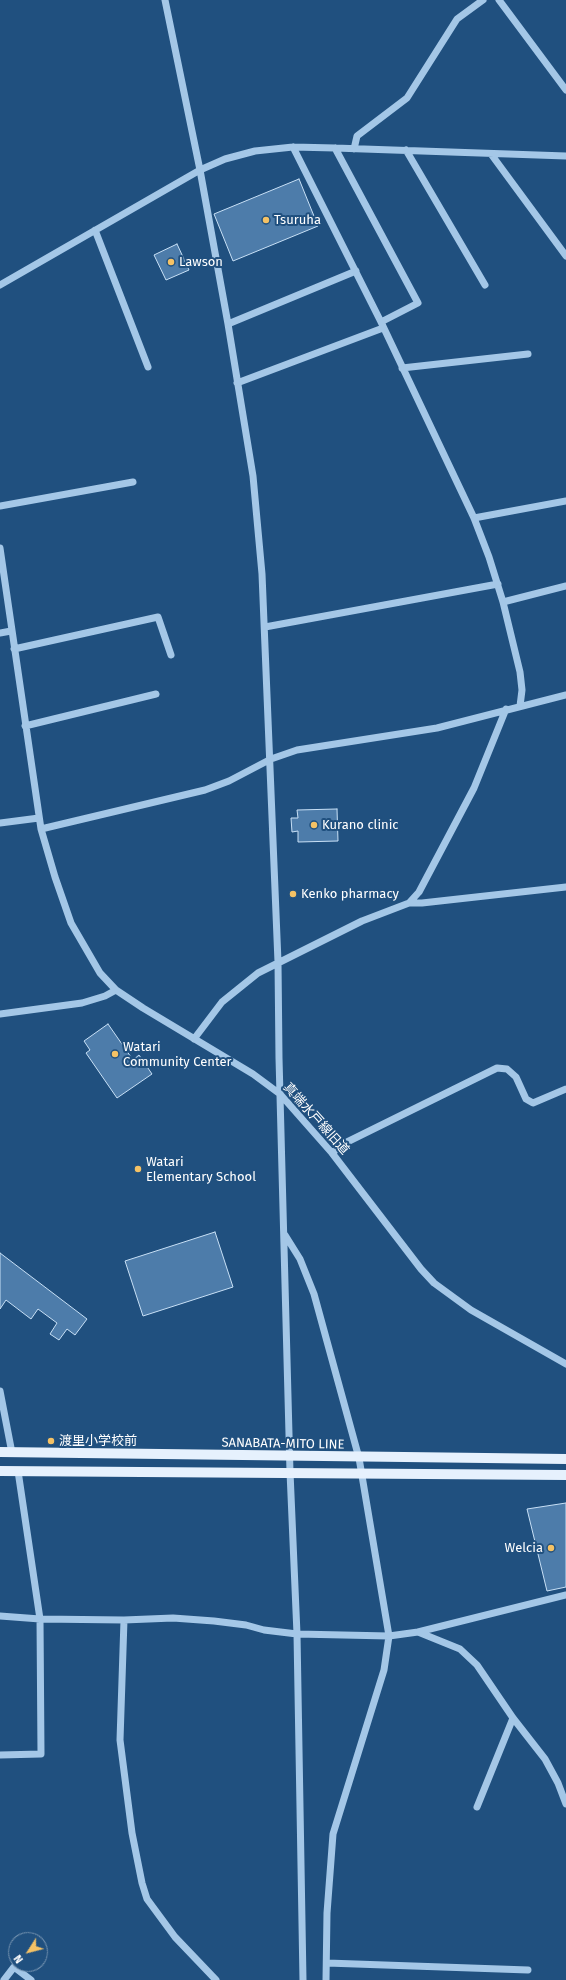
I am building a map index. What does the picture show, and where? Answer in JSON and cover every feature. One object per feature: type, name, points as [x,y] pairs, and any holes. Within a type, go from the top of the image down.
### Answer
[{"type":"main road","name":"SANABATA-MITO LINE","points":[[0,1452],[359,1458],[566,1459]]},
{"type":"main road","points":[[0,1471],[566,1475]]},
{"type":"street","points":[[165,0],[200,170],[238,382],[253,476],[262,574],[271,759],[278,962],[290,1472],[297,1634],[303,1980]]},
{"type":"street","points":[[354,149],[357,136],[407,98],[457,19],[483,0]]},
{"type":"street","points":[[499,0],[566,90]]},
{"type":"street","points":[[293,147],[356,271],[474,518],[503,602],[520,672],[522,690],[520,706]]},
{"type":"street","points":[[0,285],[200,170],[225,160],[255,151],[293,147],[566,156]]},
{"type":"street","points":[[238,382],[382,325],[418,303],[335,148]]},
{"type":"street","points":[[406,150],[485,285]]},
{"type":"street","points":[[491,154],[566,256]]},
{"type":"street","points":[[95,230],[148,367]]},
{"type":"street","points":[[228,324],[356,271]]},
{"type":"street","points":[[402,368],[528,354]]},
{"type":"street","points":[[0,506],[133,482]]},
{"type":"street","points":[[474,518],[566,501]]},
{"type":"street","name":"真端水戸線旧道","points":[[0,548],[41,830],[71,923],[100,974],[116,990],[253,1074],[280,1094],[332,1153],[434,1283],[471,1310],[566,1364]]},
{"type":"street","points":[[265,627],[498,584]]},
{"type":"street","points":[[503,602],[566,586]]},
{"type":"street","points":[[14,649],[158,616],[171,655]]},
{"type":"street","points":[[0,633],[11,631]]},
{"type":"street","points":[[25,726],[156,694]]},
{"type":"street","points":[[41,830],[205,790],[229,781],[271,759],[297,750],[437,728],[566,694]]},
{"type":"street","points":[[409,903],[422,885],[474,788],[506,710]]},
{"type":"street","points":[[0,822],[39,818]]},
{"type":"street","points":[[194,1039],[222,1002],[258,973],[362,921],[409,903],[422,903],[566,887]]},
{"type":"street","points":[[0,1014],[82,1004],[105,996],[116,990]]},
{"type":"street","points":[[332,1153],[345,1143],[497,1068],[507,1069],[516,1077],[526,1099],[533,1103],[564,1090],[566,1098]]},
{"type":"street","points":[[285,1234],[300,1259],[314,1294],[359,1458],[389,1636],[384,1670],[333,1834],[327,1913],[326,1980]]},
{"type":"street","points":[[0,1391],[12,1453]]},
{"type":"street","points":[[0,1755],[41,1754],[40,1619],[18,1471]]},
{"type":"street","points":[[0,1616],[40,1619],[124,1620],[173,1618],[246,1625],[264,1630],[297,1634],[389,1636],[418,1632],[566,1595]]},
{"type":"street","points":[[124,1620],[120,1740],[130,1825],[142,1883],[147,1899],[175,1937],[216,1980]]},
{"type":"street","points":[[418,1632],[460,1649],[477,1665],[513,1718],[545,1759],[566,1804]]},
{"type":"street","points":[[477,1807],[513,1718]]},
{"type":"street","points":[[327,1963],[528,1970]]},
{"type":"street","points":[[4,1980],[14,1967],[32,1980]]},
{"type":"building","name":"Tsuruha","points":[[299,179],[318,226],[233,261],[214,214]]},
{"type":"building","name":"Lawson","points":[[177,244],[189,270],[166,280],[154,255]]},
{"type":"building","name":"Kurano clinic","points":[[337,809],[338,841],[298,842],[298,831],[292,832],[291,818],[298,818],[297,810]]},
{"type":"building","points":[[108,1024],[133,1060],[139,1055],[152,1074],[117,1098],[86,1053],[90,1050],[84,1041]]},
{"type":"building","points":[[215,1232],[233,1287],[143,1316],[125,1261]]},
{"type":"building","points":[[0,1253],[87,1319],[75,1335],[67,1329],[59,1340],[50,1334],[57,1323],[38,1309],[31,1319],[6,1300],[0,1309]]},
{"type":"building","name":"Welcia","points":[[566,1503],[566,1587],[547,1591],[527,1509]]},
{"type":"place","name":"Tsuruha","points":[[266,220]]},
{"type":"place","name":"Lawson","points":[[171,262]]},
{"type":"place","name":"Kurano clinic","points":[[314,825]]},
{"type":"place","name":"Kenko pharmacy","points":[[293,894]]},
{"type":"place","name":"Watari Community Center","points":[[115,1054]]},
{"type":"place","name":"Watari Elementary School","points":[[138,1169]]},
{"type":"place","name":"渡里小学校前","points":[[51,1441]]},
{"type":"place","name":"Welcia","points":[[551,1548]]}]
